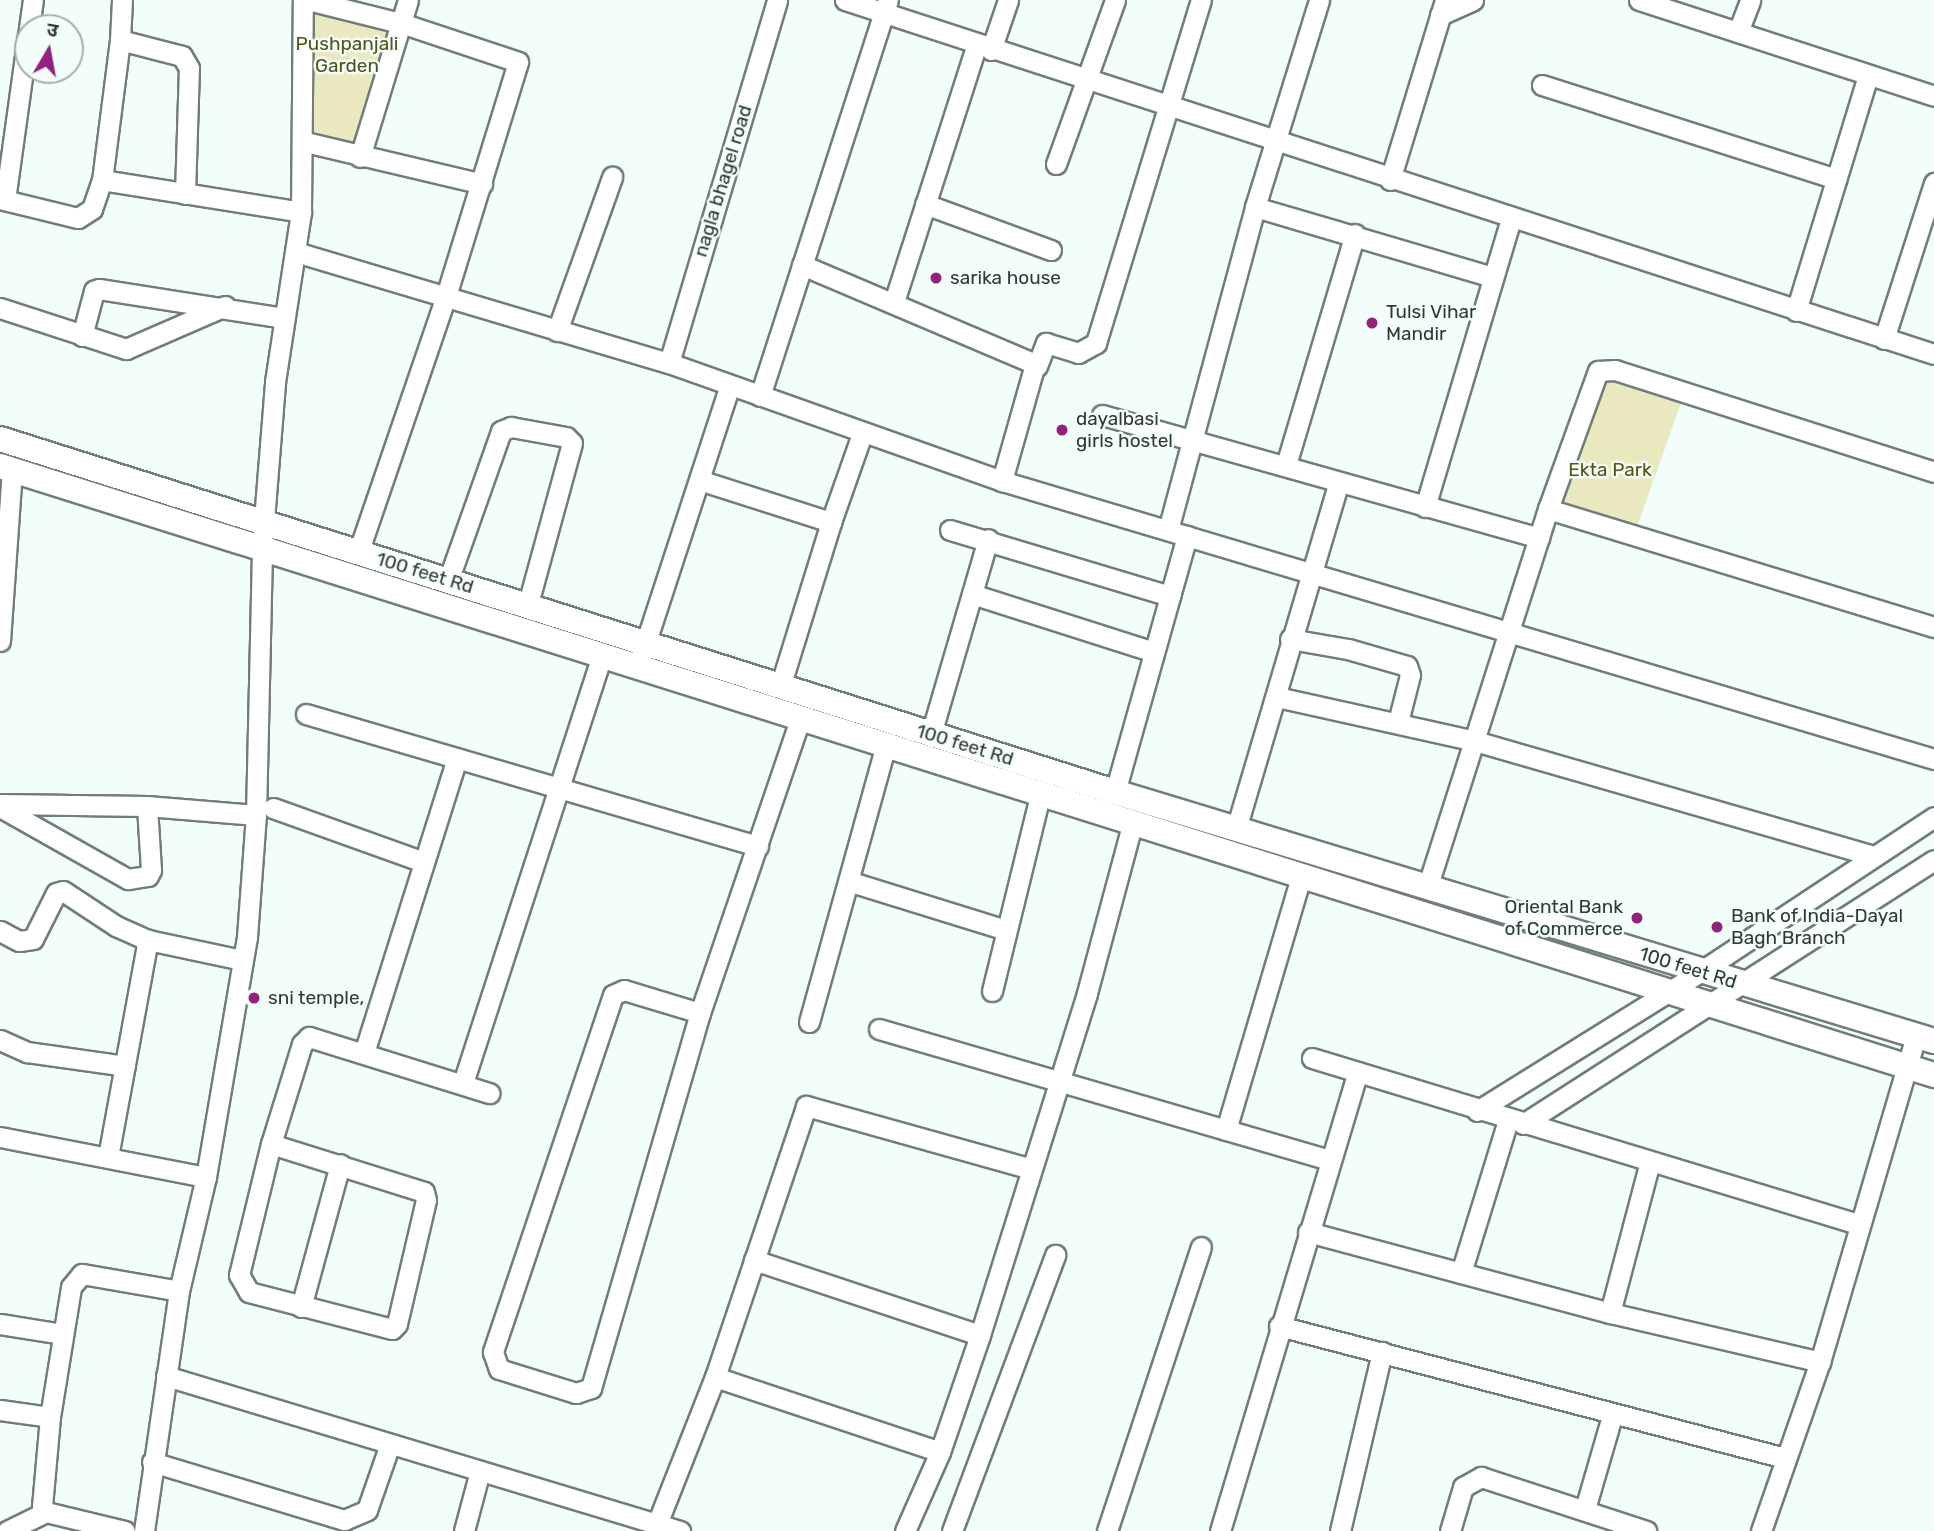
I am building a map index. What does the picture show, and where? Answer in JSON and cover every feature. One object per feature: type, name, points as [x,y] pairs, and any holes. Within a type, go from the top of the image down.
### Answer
[{"type":"main road","name":"100 feet Rd","points":[[0,439],[264,534],[358,553],[528,604],[642,655],[780,687],[1925,1039]]},
{"type":"main road","points":[[6,467],[264,534],[602,654],[642,655],[801,717],[1934,1075]]},
{"type":"street","points":[[20,84],[2,199],[78,218],[92,209],[102,180],[120,40],[122,0]]},
{"type":"street","points":[[144,1531],[179,1291],[206,1177],[264,812],[264,534],[275,382],[301,212],[305,142],[306,0],[404,24],[517,60],[482,184],[446,296],[358,553]]},
{"type":"street","points":[[360,157],[404,24],[408,0]]},
{"type":"street","name":"nagla bhagel road","points":[[669,363],[777,0]]},
{"type":"street","points":[[845,0],[885,7],[984,48],[1934,354]]},
{"type":"street","points":[[894,302],[925,204],[984,48],[1008,0]]},
{"type":"street","points":[[1056,164],[1115,0]]},
{"type":"street","points":[[1002,481],[1046,343],[1079,353],[1096,343],[1165,106],[1201,0]]},
{"type":"street","points":[[1168,530],[1194,442],[1255,207],[1319,0]]},
{"type":"street","points":[[1390,180],[1443,8],[1473,0]]},
{"type":"street","points":[[1738,32],[1750,0]]},
{"type":"street","points":[[1645,1],[1934,96]]},
{"type":"street","points":[[760,396],[885,7]]},
{"type":"street","points":[[120,40],[181,56],[189,68],[185,194]]},
{"type":"street","points":[[1796,311],[1868,75]]},
{"type":"street","points":[[1542,85],[1836,179]]},
{"type":"street","points":[[305,142],[482,184]]},
{"type":"street","points":[[557,331],[612,177]]},
{"type":"street","points":[[102,180],[301,212]]},
{"type":"street","points":[[1884,339],[1934,183]]},
{"type":"street","points":[[925,204],[1051,250]]},
{"type":"street","points":[[1255,207],[1355,234],[1493,277]]},
{"type":"street","points":[[1425,507],[1511,219]]},
{"type":"street","points":[[1286,465],[1355,234]]},
{"type":"street","points":[[296,252],[669,363],[862,434],[1002,481],[1310,569],[1934,759]]},
{"type":"street","points":[[802,265],[894,302],[1037,366]]},
{"type":"street","points":[[82,336],[95,289],[225,306],[285,318]]},
{"type":"street","points":[[0,308],[127,349],[139,347],[225,306]]},
{"type":"street","points":[[1427,888],[1548,509],[1591,382],[1598,371],[1607,370],[1934,472]]},
{"type":"street","points":[[642,655],[730,385]]},
{"type":"street","points":[[1102,415],[1286,465],[1338,484],[1539,538]]},
{"type":"street","points":[[448,581],[501,431],[510,427],[566,437],[572,443],[528,604]]},
{"type":"street","points":[[780,687],[831,522],[862,434]]},
{"type":"street","points":[[0,641],[6,467]]},
{"type":"street","points":[[699,480],[831,522]]},
{"type":"street","points":[[1237,829],[1277,697],[1310,569],[1338,484]]},
{"type":"street","points":[[1548,509],[1934,627]]},
{"type":"street","points":[[950,530],[988,539],[1170,596]]},
{"type":"street","points":[[1115,792],[1187,536]]},
{"type":"street","points":[[931,734],[988,539]]},
{"type":"street","points":[[972,594],[1154,652]]},
{"type":"street","points":[[1290,639],[1407,666],[1410,675],[1398,722]]},
{"type":"street","points":[[463,1083],[602,654]]},
{"type":"street","points":[[1277,697],[1475,741],[1874,856]]},
{"type":"street","points":[[306,714],[758,846]]},
{"type":"street","points":[[700,1013],[624,990],[613,995],[493,1352],[499,1369],[576,1393],[591,1388],[700,1013],[801,717]]},
{"type":"street","points":[[809,1022],[851,882],[886,744]]},
{"type":"street","points":[[364,1053],[457,758]]},
{"type":"street","points":[[992,991],[1041,792]]},
{"type":"street","points":[[0,806],[128,879],[148,876],[151,870],[147,806]]},
{"type":"street","points":[[0,806],[147,806],[264,812],[424,862]]},
{"type":"street","points":[[1477,1111],[1700,972],[1934,817]]},
{"type":"street","points":[[905,1531],[940,1452],[980,1335],[1059,1082],[1133,821]]},
{"type":"street","points":[[1461,1273],[1516,1122],[1934,860]]},
{"type":"street","points":[[1226,1130],[1302,874]]},
{"type":"street","points":[[851,882],[1006,930]]},
{"type":"street","points":[[0,931],[19,941],[33,939],[59,891],[116,926],[148,940],[242,960]]},
{"type":"street","points":[[108,1157],[148,940]]},
{"type":"street","points":[[879,1029],[1330,1160]]},
{"type":"street","points":[[271,1144],[424,1192],[426,1200],[397,1324],[384,1329],[249,1292],[239,1275],[271,1144],[305,1038],[364,1053],[489,1093]]},
{"type":"street","points":[[1760,1531],[1784,1458],[1821,1362],[1858,1224],[1908,1066],[1925,1039]]},
{"type":"street","points":[[0,1040],[27,1052],[125,1066]]},
{"type":"street","points":[[1312,1059],[1858,1224]]},
{"type":"street","points":[[1220,1531],[1279,1326],[1358,1072]]},
{"type":"street","points":[[657,1524],[715,1377],[806,1106],[1031,1169]]},
{"type":"street","points":[[0,1137],[206,1177]]},
{"type":"street","points":[[1610,1313],[1650,1162]]},
{"type":"street","points":[[301,1307],[340,1164]]},
{"type":"street","points":[[1308,1232],[1610,1313],[1821,1362]]},
{"type":"street","points":[[1107,1531],[1201,1247]]},
{"type":"street","points":[[956,1530],[1055,1255]]},
{"type":"street","points":[[754,1260],[980,1335]]},
{"type":"street","points":[[46,1512],[42,1506],[50,1417],[71,1287],[82,1274],[179,1291]]},
{"type":"street","points":[[0,1324],[64,1334]]},
{"type":"street","points":[[1279,1326],[1612,1416],[1784,1458]]},
{"type":"street","points":[[1340,1531],[1381,1352]]},
{"type":"street","points":[[166,1376],[680,1531]]},
{"type":"street","points":[[715,1377],[940,1452]]},
{"type":"street","points":[[0,1410],[50,1417]]},
{"type":"street","points":[[1585,1509],[1612,1416]]},
{"type":"street","points":[[152,1462],[344,1520],[367,1510],[390,1444]]},
{"type":"street","points":[[464,1531],[480,1471]]},
{"type":"street","points":[[1450,1531],[1463,1487],[1474,1478],[1585,1509],[1646,1531]]},
{"type":"street","points":[[7,1531],[46,1512],[125,1531]]},
{"type":"green space","name":"Pushpanjali Garden","points":[[308,0],[404,24],[360,157],[305,142]]},
{"type":"green space","name":"Ekta Park","points":[[1598,371],[1685,392],[1634,535],[1548,509]]},
{"type":"place","name":"sarika house","points":[[936,278]]},
{"type":"place","name":"Tulsi Vihar Mandir","points":[[1372,323]]},
{"type":"place","name":"dayalbasi girls hostel","points":[[1062,430]]},
{"type":"place","name":"Oriental Bank of Commerce","points":[[1637,918]]},
{"type":"place","name":"Bank of India-Dayal Bagh Branch","points":[[1717,927]]},
{"type":"place","name":"sni temple,","points":[[254,998]]}]
